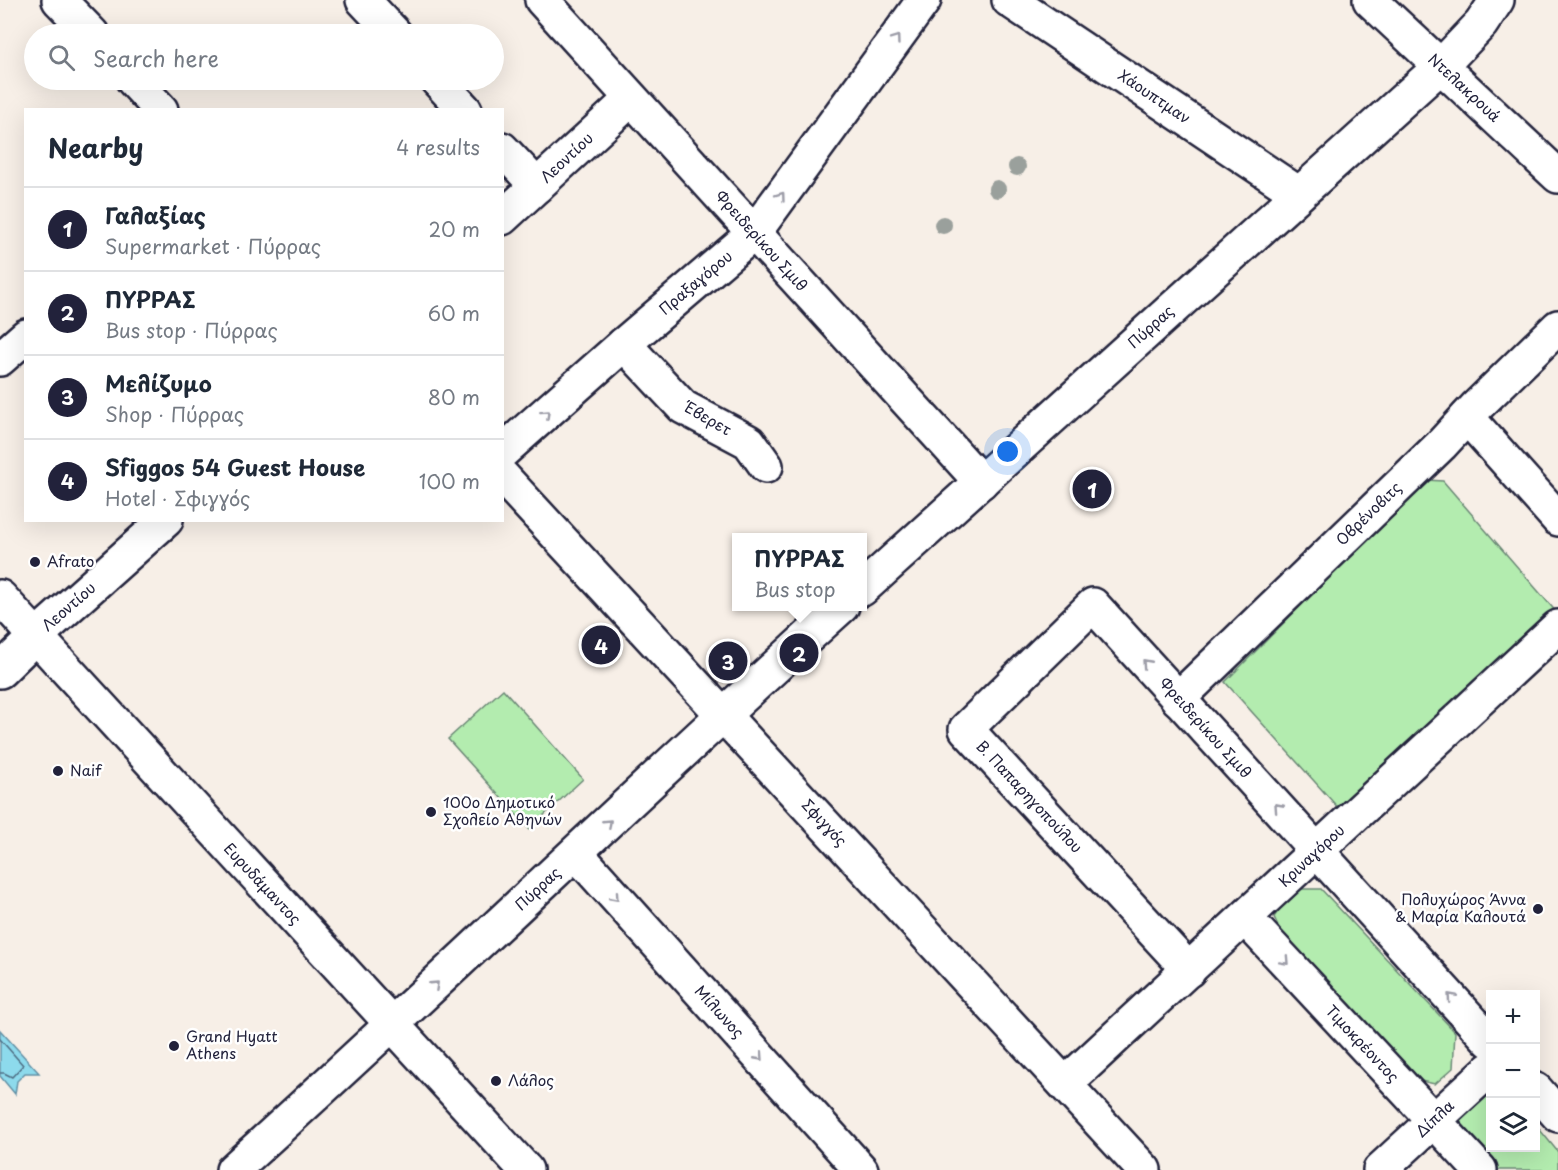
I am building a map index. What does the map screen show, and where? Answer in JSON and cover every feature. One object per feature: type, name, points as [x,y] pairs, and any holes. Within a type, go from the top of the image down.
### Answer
[{"type":"street","points":[[59,0],[82,24]]},
{"type":"street","points":[[363,0],[386,24]]},
{"type":"street","name":"Φρειδερίκου Σμιθ","points":[[542,0],[981,482]]},
{"type":"street","name":"Πραξαγόρου","points":[[504,450],[754,233],[924,0]]},
{"type":"street","name":"Χάουπτμαν","points":[[1008,0],[1299,194]]},
{"type":"street","name":"Ντελακρουά","points":[[1370,0],[1558,176]]},
{"type":"street","name":"Πύρρας","points":[[867,585],[1441,66],[1481,24],[1497,0]]},
{"type":"street","points":[[143,90],[160,108]]},
{"type":"street","points":[[446,90],[463,108]]},
{"type":"street","name":"Λεοντίου","points":[[504,216],[631,99]]},
{"type":"street","points":[[504,151],[537,186]]},
{"type":"street","name":"Οβρένοβιτς","points":[[1178,699],[1433,453],[1558,327]]},
{"type":"street","points":[[0,359],[24,338]]},
{"type":"street","name":"Έβερετ","points":[[624,344],[683,406],[749,442],[766,466]]},
{"type":"street","points":[[1467,417],[1558,519]]},
{"type":"street","name":"Σφιγγός","points":[[504,478],[1144,1170]]},
{"type":"street","name":"Λεοντίου","points":[[0,671],[164,522]]},
{"type":"street","name":"Ευρυδάμαντος","points":[[0,597],[523,1169]]},
{"type":"street","name":"Φρειδερίκου Σμιθ","points":[[1093,605],[1317,851]]},
{"type":"street","name":"Β. Παπαρηγοπούλου","points":[[1093,605],[966,729],[1189,969]]},
{"type":"street","name":"Πύρρας","points":[[233,1170],[836,611]]},
{"type":"street","name":"Κριναγόρου","points":[[1065,1084],[1558,627]]},
{"type":"street","points":[[1317,851],[1486,1036]]},
{"type":"street","name":"Μίλωνος","points":[[576,853],[861,1170]]},
{"type":"street","name":"Τιμοκρέοντος","points":[[1245,918],[1480,1170]]},
{"type":"street","name":"Δίπλα","points":[[1380,1170],[1486,1073]]},
{"type":"street","points":[[1540,1095],[1558,1115]]},
{"type":"green space","points":[[1426,480],[1443,481],[1558,614],[1341,811],[1225,682]]},
{"type":"green space","points":[[503,689],[583,779],[529,829],[448,739]]},
{"type":"green space","points":[[1294,889],[1321,889],[1455,1032],[1453,1068],[1435,1084],[1411,1079],[1286,943],[1274,917]]},
{"type":"green space","points":[[1486,1089],[1486,1152],[1540,1152],[1540,1130],[1558,1152],[1558,1170],[1498,1170],[1459,1125],[1462,1104]]},
{"type":"water","points":[[0,1030],[39,1073],[25,1073],[17,1081],[15,1094],[0,1076]]},
{"type":"place","name":"Γαλαξίας","points":[[1092,489]]},
{"type":"place","name":"Afrato","points":[[35,562]]},
{"type":"place","name":"Sfiggos 54 Guest House","points":[[601,645]]},
{"type":"place","name":"ΠΥΡΡΑΣ","points":[[799,653]]},
{"type":"place","name":"Μελίζυμο","points":[[728,661]]},
{"type":"place","name":"Naif","points":[[58,771]]},
{"type":"place","name":"100ο Δημοτικό Σχολείο Αθηνών","points":[[431,812]]},
{"type":"place","name":"Πολυχώρος Άννα & Μαρία Καλουτά","points":[[1538,909]]},
{"type":"place","name":"Grand Hyatt Athens","points":[[174,1046]]},
{"type":"place","name":"Λάλος","points":[[496,1081]]}]
